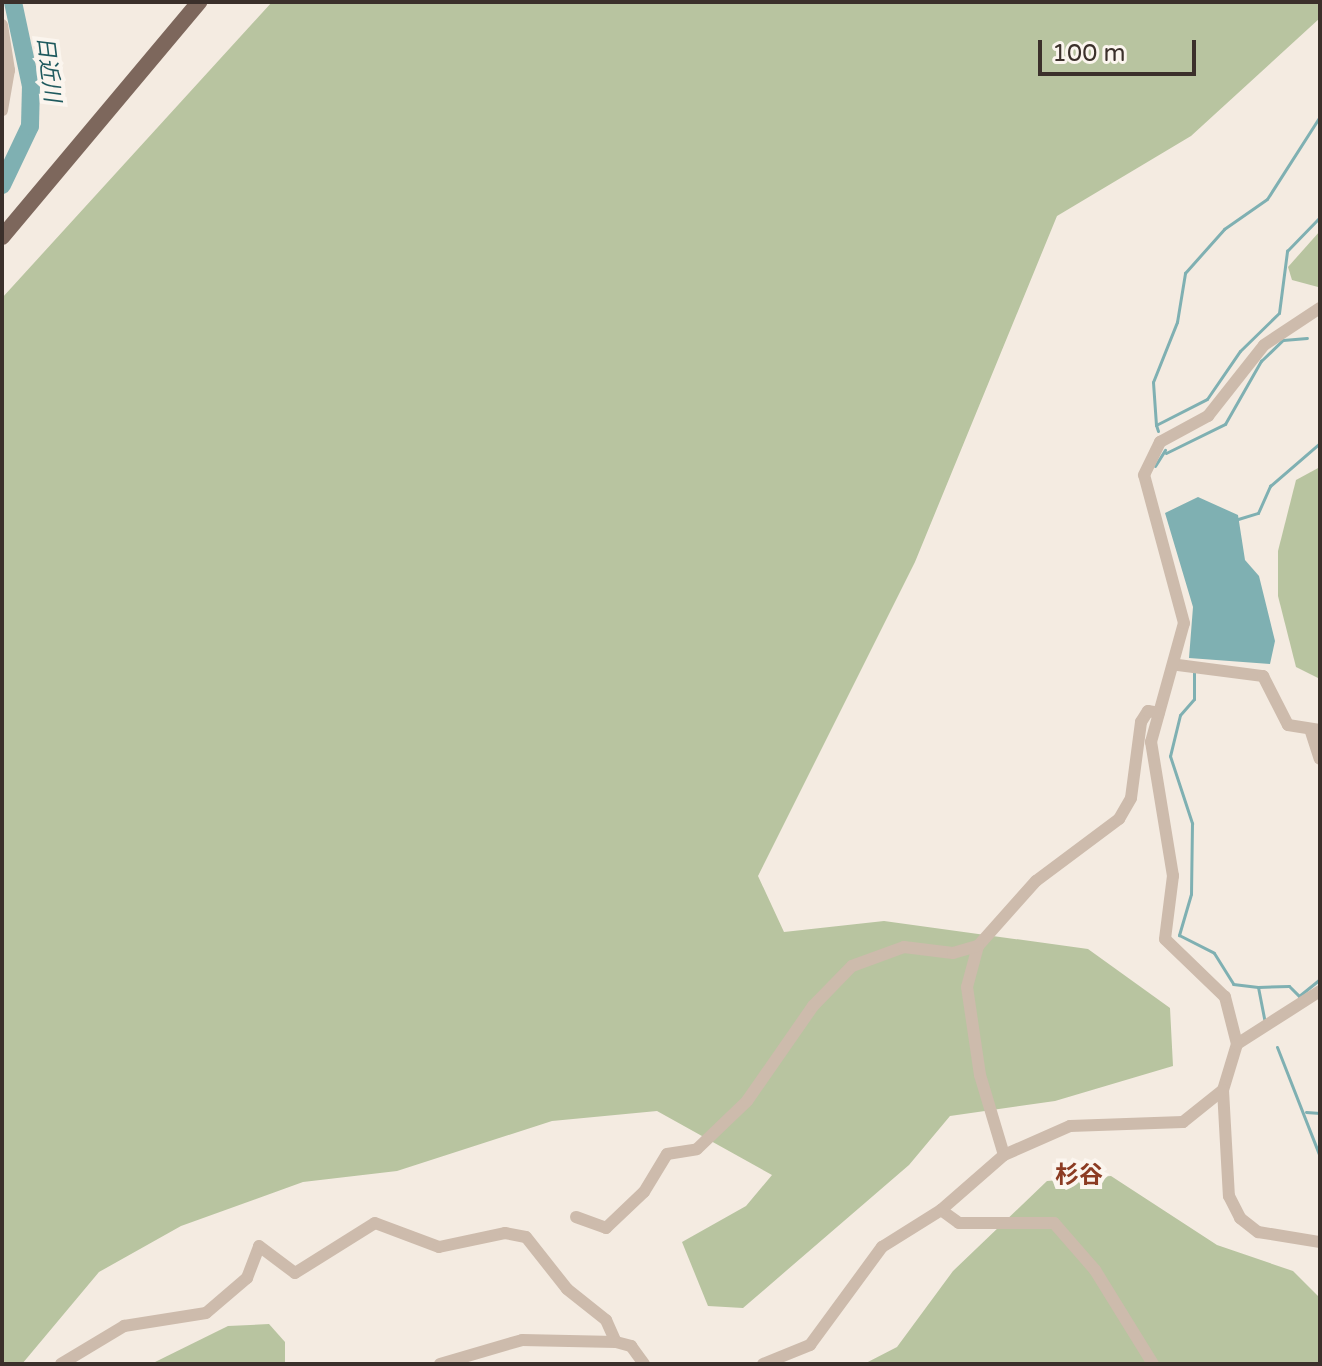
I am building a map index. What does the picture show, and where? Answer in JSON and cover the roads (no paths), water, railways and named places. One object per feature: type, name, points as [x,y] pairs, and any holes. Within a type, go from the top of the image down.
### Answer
[{"type":"main road","points":[[2,237],[199,2]]},
{"type":"street","points":[[2,25],[9,70],[2,110]]},
{"type":"street","points":[[1320,308],[1264,345],[1226,398],[1160,442],[1146,464],[1150,517],[1182,609],[1189,666],[1159,713],[1151,742],[1174,894],[1165,939],[1225,997],[1237,1044],[1223,1090],[1229,1196],[1240,1218],[1258,1232],[1320,1242]]},
{"type":"street","points":[[1189,666],[1263,676],[1288,725],[1316,731],[1320,759]]},
{"type":"street","points":[[1004,1155],[980,1075],[967,987],[978,946],[1036,881],[1119,819],[1131,798],[1141,722],[1148,711],[1159,713]]},
{"type":"street","points":[[576,1217],[606,1228],[644,1192],[667,1154],[697,1149],[747,1101],[813,1006],[852,966],[904,947],[953,953],[978,946]]},
{"type":"street","points":[[1237,1044],[1320,991]]},
{"type":"street","points":[[763,1364],[810,1345],[882,1247],[941,1210],[1004,1155],[1070,1126],[1183,1122],[1223,1090]]},
{"type":"street","points":[[941,1210],[959,1223],[1054,1223],[1095,1270],[1103,1293],[1153,1364]]},
{"type":"street","points":[[61,1364],[124,1326],[206,1313],[247,1278],[259,1246],[295,1273],[375,1223],[439,1247],[505,1233],[526,1237],[567,1289],[606,1320],[616,1342]]},
{"type":"street","points":[[440,1364],[522,1340],[616,1342],[631,1346],[644,1364]]},
{"type":"water","points":[[1198,497],[1238,515],[1245,560],[1259,576],[1275,641],[1270,664],[1189,658],[1193,607],[1165,513]]},
{"type":"waterway","name":"日近川","points":[[2,185],[30,126],[31,86],[13,2]]},
{"type":"waterway","points":[[1156,425],[1153,382],[1177,322],[1185,273],[1224,229],[1267,199],[1320,116]]},
{"type":"waterway","points":[[1158,431],[1156,425],[1207,399],[1240,351],[1279,313],[1287,251],[1320,217]]},
{"type":"waterway","points":[[1166,453],[1225,424],[1261,361],[1283,340],[1307,338]]},
{"type":"waterway","points":[[1238,519],[1258,513],[1270,486],[1320,443]]},
{"type":"waterway","points":[[1155,466],[1165,450]]},
{"type":"waterway","points":[[1194,671],[1194,699],[1180,715],[1170,756],[1192,823],[1191,894],[1179,935],[1214,953],[1233,984],[1258,987],[1264,1019]]},
{"type":"waterway","points":[[1258,987],[1289,986],[1299,996],[1320,979]]},
{"type":"waterway","points":[[1277,1047],[1320,1157]]},
{"type":"waterway","points":[[1306,1112],[1320,1113]]},
{"type":"district","name":"杉谷","points":[[1079,1176]]}]
